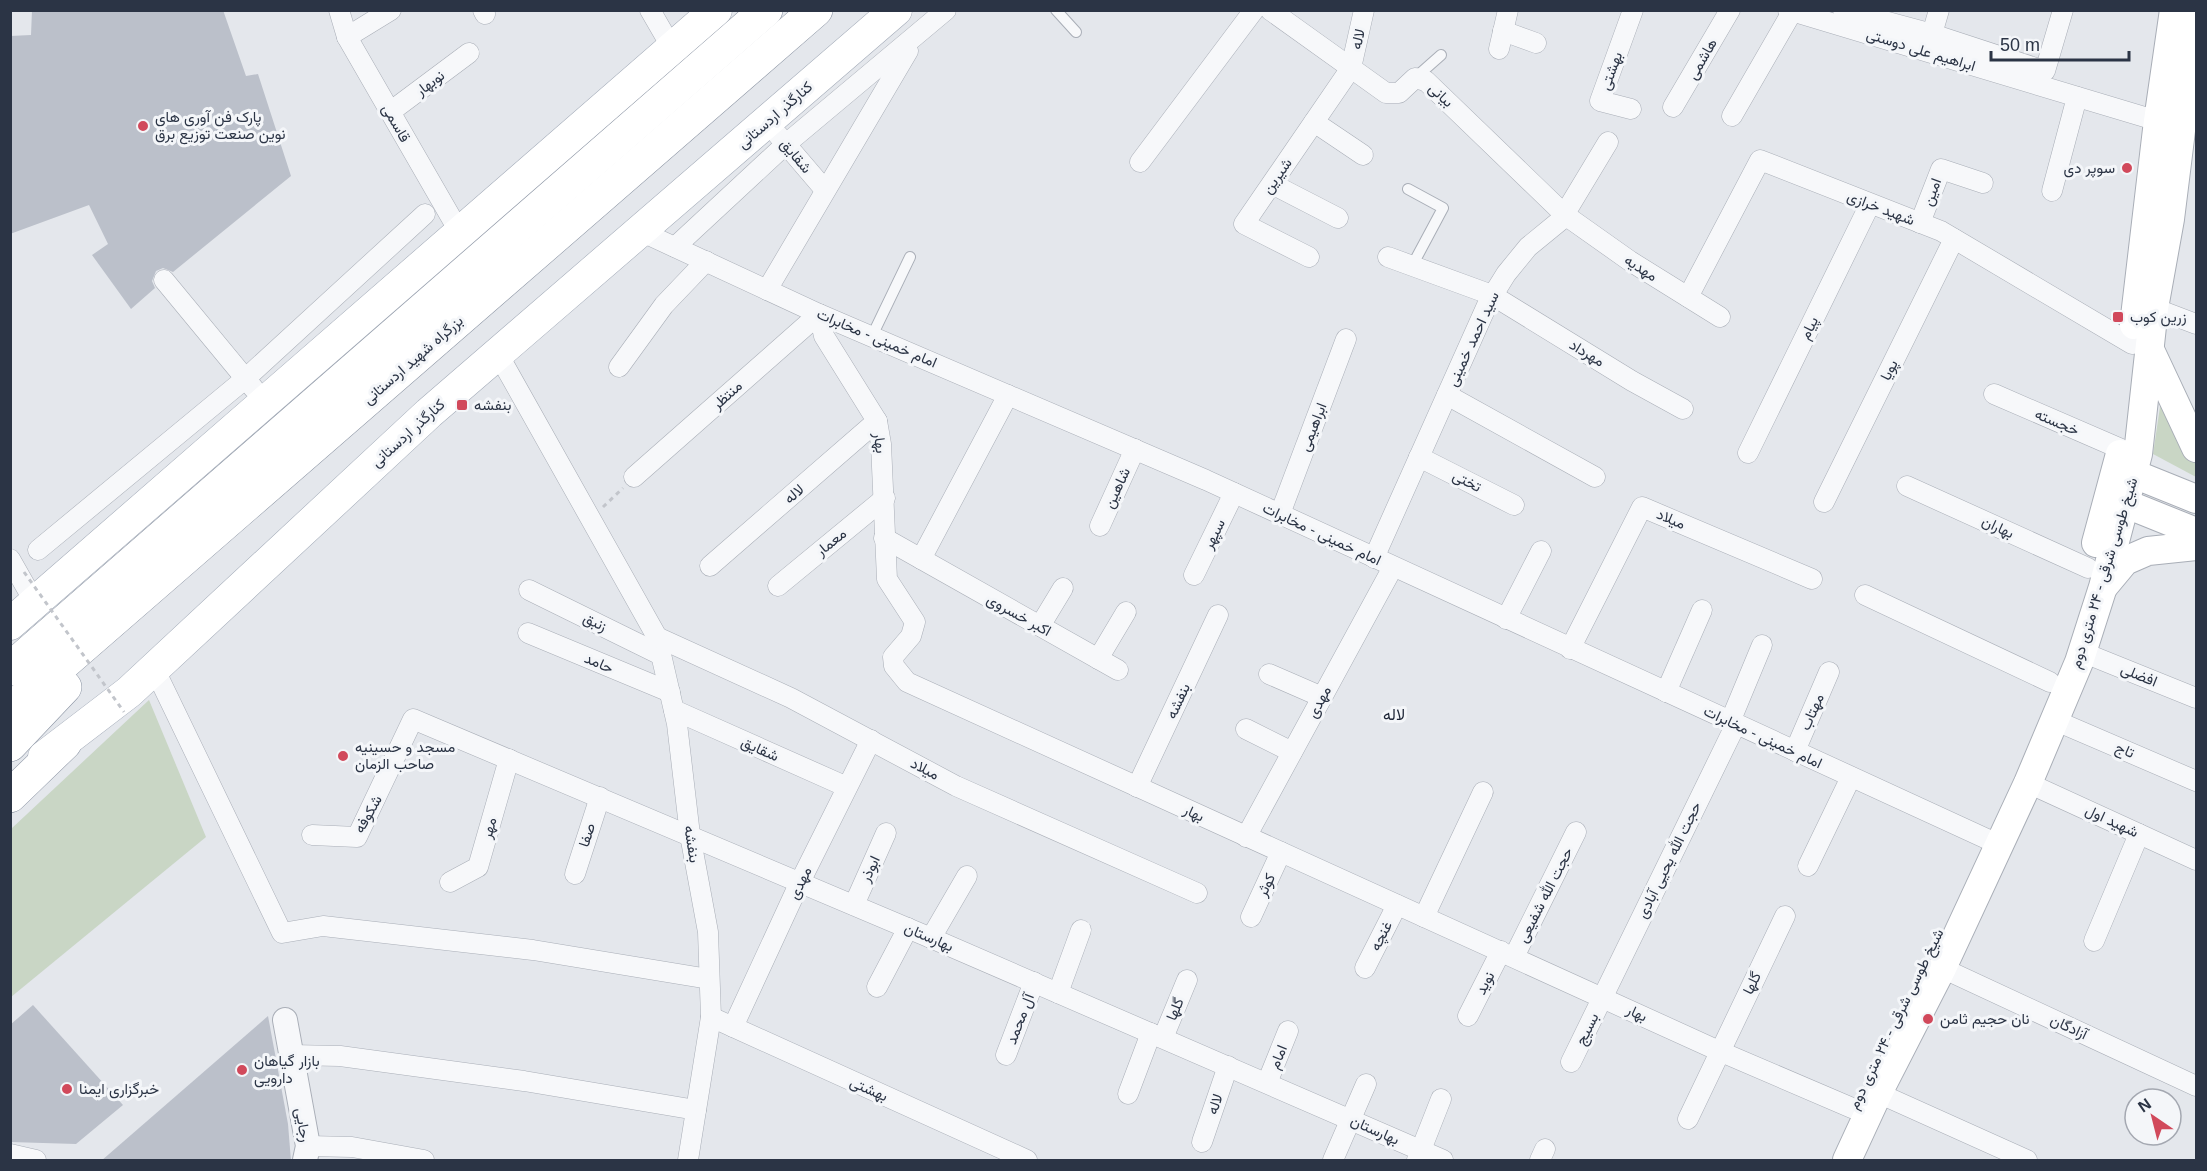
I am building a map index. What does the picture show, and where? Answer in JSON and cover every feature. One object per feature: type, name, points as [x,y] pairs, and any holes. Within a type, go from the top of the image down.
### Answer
[{"type":"highway","name":"بزرگراه شهید اردستانی","points":[[10,669],[766,10]]},
{"type":"highway","name":"بزرگراه شهید اردستانی","points":[[10,710],[816,10]]},
{"type":"highway","points":[[10,640],[179,499],[466,273]]},
{"type":"highway","points":[[10,745],[206,539]]},
{"type":"highway","name":"کنارگذر اردستانی","points":[[10,796],[65,743]]},
{"type":"main road","points":[[10,624],[716,10]]},
{"type":"main road","name":"کنارگذر اردستانی","points":[[65,743],[154,668],[420,421],[640,231],[777,133],[896,10]]},
{"type":"main road","name":"شیخ طوسی شرقی - ۲۴ متری دوم","points":[[2141,346],[2154,308],[2170,219],[2179,129],[2174,10]]},
{"type":"main road","name":"شیخ طوسی شرقی - ۲۴ متری دوم","points":[[1829,1161],[1852,1108],[1991,841],[2028,783],[2082,652],[2096,578],[2121,479],[2144,418],[2141,346],[2179,129],[2196,10]]},
{"type":"main road","points":[[2141,346],[2196,448]]},
{"type":"main road","points":[[2121,479],[2196,499]]},
{"type":"main road","points":[[2121,479],[2196,532]]},
{"type":"main road","points":[[2096,578],[2132,557],[2148,551],[2196,546]]},
{"type":"main road","name":"شیخ طوسی شرقی - ۲۴ متری دوم","points":[[1847,1161],[1878,1093],[1942,968],[2050,682],[2096,578]]},
{"type":"main road","points":[[10,779],[65,743]]},
{"type":"street","name":"قاسمی","points":[[339,10],[347,37],[460,233]]},
{"type":"street","points":[[347,37],[391,10]]},
{"type":"street","points":[[650,10],[672,48]]},
{"type":"street","points":[[675,247],[777,133],[917,36],[946,10]]},
{"type":"street","points":[[1140,162],[1254,10]]},
{"type":"street","name":"بیانی","points":[[1270,10],[1386,93],[1399,93],[1415,78],[1426,81],[1565,215]]},
{"type":"street","name":"لاله","points":[[1351,68],[1364,10]]},
{"type":"street","points":[[1508,10],[1501,40],[1536,43]]},
{"type":"street","name":"بهشتی","points":[[1631,109],[1600,101],[1633,10]]},
{"type":"street","name":"هاشمی","points":[[1673,108],[1730,10]]},
{"type":"street","points":[[1843,10],[1932,34],[2045,71],[2063,10]]},
{"type":"street","points":[[1932,34],[1939,10]]},
{"type":"street","points":[[1732,116],[1790,11]]},
{"type":"street","name":"ابراهیم علی دوستی","points":[[1790,11],[2179,129]]},
{"type":"street","points":[[767,290],[917,36]]},
{"type":"street","name":"نوبهار","points":[[390,112],[469,53]]},
{"type":"street","name":"شیرین","points":[[1309,257],[1244,224],[1351,68]]},
{"type":"street","points":[[2052,191],[2077,97]]},
{"type":"street","points":[[1314,122],[1363,155]]},
{"type":"street","name":"شقایق","points":[[777,133],[825,190]]},
{"type":"street","name":"سید احمد خمینی","points":[[1374,558],[1492,296],[1528,247],[1565,215],[1608,142]]},
{"type":"street","name":"شهید خرازی","points":[[1688,297],[1760,160],[1920,223],[1954,239],[2141,346]]},
{"type":"street","name":"امین","points":[[1920,223],[1941,169],[1983,183]]},
{"type":"street","points":[[1272,184],[1338,218]]},
{"type":"street","name":"پیام","points":[[1748,453],[1870,204]]},
{"type":"street","points":[[38,550],[245,379],[425,214]]},
{"type":"street","name":"مهدیه","points":[[1565,215],[1720,317]]},
{"type":"street","name":"امام خمینی - مخابرات","points":[[640,231],[819,314],[1234,493],[1991,841]]},
{"type":"street","name":"پویا","points":[[1824,502],[1954,239]]},
{"type":"street","name":"مهرداد","points":[[1388,257],[1492,296],[1683,409]]},
{"type":"street","points":[[619,367],[664,305],[706,261]]},
{"type":"street","points":[[164,280],[266,402]]},
{"type":"street","points":[[2154,308],[2196,324]]},
{"type":"street","name":"بهار","points":[[819,314],[824,336],[877,421],[885,498],[884,538],[887,579],[915,622],[911,636],[893,657],[894,666],[907,682],[1719,1051],[1852,1108]]},
{"type":"street","name":"منتظر","points":[[634,477],[819,314]]},
{"type":"street","name":"ابراهیمی","points":[[1280,514],[1346,339]]},
{"type":"street","name":"بنفشه","points":[[498,354],[591,518],[659,646],[672,701],[690,835],[708,932],[711,1017],[696,1110],[692,1159]]},
{"type":"street","name":"خجسته","points":[[1994,394],[2121,479]]},
{"type":"street","points":[[921,559],[1008,395]]},
{"type":"street","points":[[1447,395],[1595,477]]},
{"type":"street","name":"لاله","points":[[710,566],[877,421]]},
{"type":"street","name":"شاهین","points":[[1100,526],[1135,450]]},
{"type":"street","name":"تختی","points":[[1419,457],[1514,505]]},
{"type":"street","name":"بهاران","points":[[1907,486],[2096,578]]},
{"type":"street","name":"سپهر","points":[[1194,575],[1234,493]]},
{"type":"street","name":"معمار","points":[[778,586],[885,498]]},
{"type":"street","name":"میلاد","points":[[1570,648],[1642,507],[1812,579]]},
{"type":"street","name":"اکبر خسروی","points":[[884,538],[1118,670]]},
{"type":"street","points":[[1506,619],[1541,551]]},
{"type":"street","points":[[17,566],[35,603]]},
{"type":"street","name":"مهدی","points":[[1246,837],[1393,567]]},
{"type":"street","points":[[1040,626],[1063,588]]},
{"type":"street","name":"زنبق","points":[[529,590],[659,646]]},
{"type":"street","points":[[1865,595],[2050,682]]},
{"type":"street","points":[[1666,692],[1702,610]]},
{"type":"street","points":[[1098,659],[1126,612]]},
{"type":"street","name":"بنفشه","points":[[1137,786],[1218,615]]},
{"type":"street","name":"حامد","points":[[528,633],[672,701]]},
{"type":"street","name":"حجت الله یحیی آبادی","points":[[1602,997],[1733,723],[1762,645]]},
{"type":"street","name":"میلاد","points":[[659,646],[791,698],[956,786],[1197,893]]},
{"type":"street","name":"افضلی","points":[[2082,652],[2196,698]]},
{"type":"street","points":[[154,668],[282,933],[323,926],[533,950],[709,980]]},
{"type":"street","name":"مهتاب","points":[[1795,751],[1829,672]]},
{"type":"street","points":[[1269,674],[1322,697]]},
{"type":"street","name":"شقایق","points":[[672,701],[847,787]]},
{"type":"street","name":"بهارستان","points":[[413,719],[690,835],[1351,1119],[1419,1156],[1443,1161]]},
{"type":"street","name":"شکوفه","points":[[312,836],[357,837],[413,719]]},
{"type":"street","name":"تاج","points":[[2054,720],[2196,781]]},
{"type":"street","points":[[1246,729],[1292,752]]},
{"type":"street","name":"مهدی","points":[[733,1027],[800,882],[871,740]]},
{"type":"street","name":"مهر","points":[[450,882],[478,867],[509,759]]},
{"type":"street","points":[[1808,866],[1851,777]]},
{"type":"street","name":"شهید اول","points":[[2028,783],[2196,860]]},
{"type":"street","points":[[1424,917],[1483,792]]},
{"type":"street","name":"صفا","points":[[575,874],[600,797]]},
{"type":"street","name":"حجت الله شفیعی","points":[[1508,954],[1576,832]]},
{"type":"street","name":"ابوذر","points":[[854,905],[886,833]]},
{"type":"street","points":[[2094,941],[2139,834]]},
{"type":"street","name":"کوثر","points":[[1251,917],[1281,852]]},
{"type":"street","points":[[931,938],[967,876]]},
{"type":"street","name":"غنچه","points":[[1365,968],[1397,905]]},
{"type":"street","name":"گلها","points":[[1688,1119],[1785,916]]},
{"type":"street","points":[[877,987],[908,928]]},
{"type":"street","points":[[1058,993],[1081,930]]},
{"type":"street","name":"نوید","points":[[1468,1016],[1508,954]]},
{"type":"street","name":"آزادگان","points":[[1942,968],[2196,1086]]},
{"type":"street","name":"گلها","points":[[1157,1035],[1187,980]]},
{"type":"street","name":"آل محمد","points":[[1006,1055],[1034,982]]},
{"type":"street","name":"بسیج","points":[[1571,1062],[1602,997]]},
{"type":"street","name":"بهشتی","points":[[711,1017],[1027,1161]]},
{"type":"street","name":"رجایی","points":[[285,1020],[307,1153]]},
{"type":"street","name":"امام","points":[[1268,1083],[1288,1030]]},
{"type":"street","points":[[1128,1094],[1157,1035]]},
{"type":"street","points":[[291,1055],[340,1056],[524,1081],[696,1110]]},
{"type":"street","name":"لاله","points":[[1202,1142],[1228,1066]]},
{"type":"street","points":[[1334,1161],[1366,1084]]},
{"type":"street","points":[[1878,1093],[2027,1161]]},
{"type":"street","points":[[1419,1156],[1441,1099]]},
{"type":"street","points":[[307,1153],[352,1148],[395,1158],[424,1161]]},
{"type":"street","points":[[10,1154],[36,1161]]},
{"type":"lane","points":[[1056,10],[1076,32]]},
{"type":"lane","points":[[1415,78],[1441,55]]},
{"type":"lane","points":[[1408,189],[1443,208],[1412,266]]},
{"type":"lane","points":[[872,336],[910,257]]},
{"type":"path","points":[[591,518],[634,477]]},
{"type":"path","points":[[17,566],[124,712]]},
{"type":"green space","points":[[2161,400],[2196,460],[2196,477],[2153,454]]},
{"type":"green space","points":[[149,700],[206,837],[11,997],[11,829]]},
{"type":"building","name":"پارک فن آوری های نوین صنعت توزیع برق","points":[[32,10],[223,10],[246,76],[258,74],[291,176],[173,272],[163,268],[156,271],[152,281],[155,288],[131,309],[92,255],[108,244],[89,205],[10,234],[10,36],[31,35]]},
{"type":"building","name":"خبرگزاری ایمنا","points":[[33,1005],[123,1105],[76,1144],[10,1142],[10,1025]]},
{"type":"building","name":"بازار گیاهان دارویی","points":[[268,1016],[288,1124],[291,1161],[101,1161]]},
{"type":"place","name":"پارک فن آوری های نوین صنعت توزیع برق","points":[[143,126]]},
{"type":"place","name":"سوپر دی","points":[[2127,168]]},
{"type":"place","name":"زرین کوب","points":[[2118,317]]},
{"type":"place","name":"بنفشه","points":[[462,405]]},
{"type":"place","name":"مسجد و حسینیه صاحب الزمان","points":[[343,756]]},
{"type":"place","name":"نان حجیم ثامن","points":[[1928,1019]]},
{"type":"place","name":"بازار گیاهان دارویی","points":[[242,1070]]},
{"type":"place","name":"خبرگزاری ایمنا","points":[[67,1089]]},
{"type":"district","name":"لاله","points":[[1394,714]]}]
